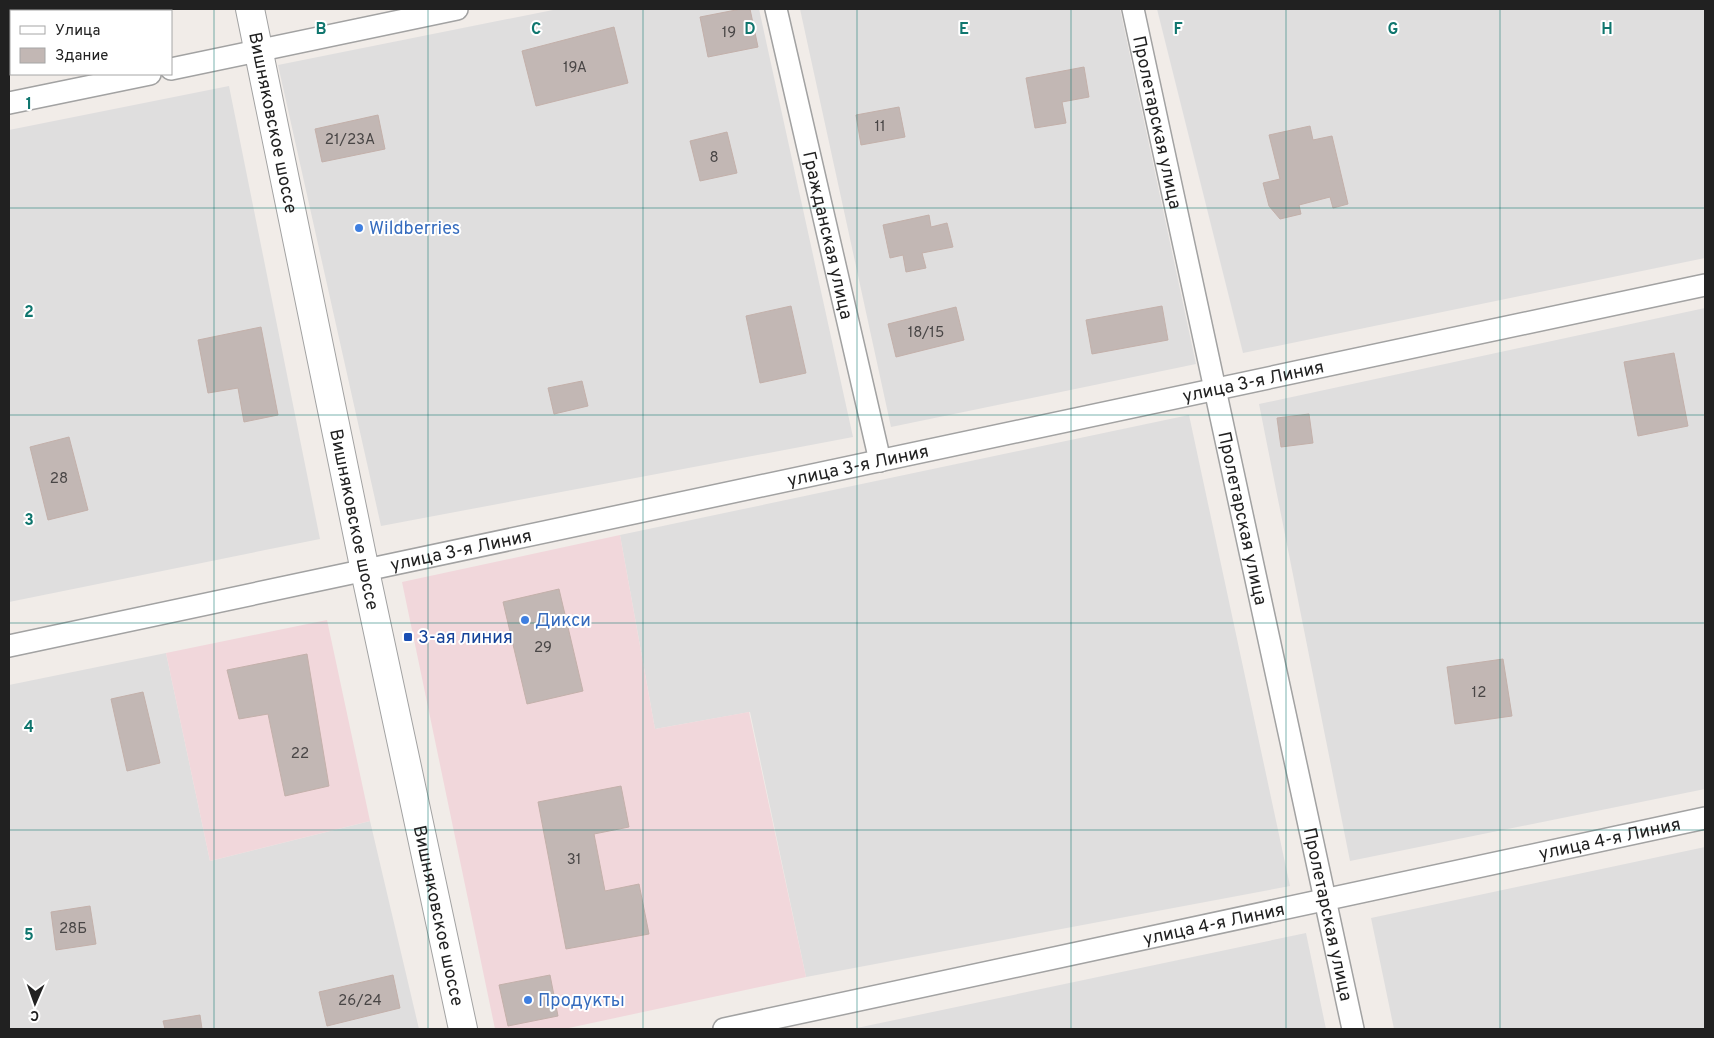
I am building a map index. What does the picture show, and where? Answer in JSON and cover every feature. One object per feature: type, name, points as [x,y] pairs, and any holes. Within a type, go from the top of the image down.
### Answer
[{"type":"street","name":"Вишняковское шоссе","points":[[250,9],[364,571],[463,1029]]},
{"type":"street","points":[[172,69],[457,9]]},
{"type":"street","name":"Гражданская улица","points":[[776,9],[880,462]]},
{"type":"street","name":"Пролетарская улица","points":[[1133,9],[1353,1029]]},
{"type":"street","points":[[9,103],[145,75]]},
{"type":"street","name":"улица 3-я Линия","points":[[9,646],[1705,286]]},
{"type":"street","name":"улица 4-я Линия","points":[[724,1029],[1705,818]]},
{"type":"shaded area","points":[[558,9],[759,9],[853,437],[381,526],[278,65]]},
{"type":"shaded area","points":[[800,9],[1120,9],[1196,364],[891,427]]},
{"type":"shaded area","points":[[1157,9],[1705,9],[1705,258],[1243,353]]},
{"type":"shaded area","points":[[229,86],[320,539],[9,602],[9,130]]},
{"type":"shaded area","points":[[1705,308],[1705,789],[1350,861],[1259,404]]},
{"type":"shaded area","points":[[1189,415],[1290,886],[806,977],[750,712],[655,729],[620,535]]},
{"type":"shaded area","points":[[620,535],[655,729],[749,712],[806,977],[564,1029],[495,1029],[402,582]]},
{"type":"shaded area","points":[[327,620],[370,821],[210,861],[166,653]]},
{"type":"shaded area","points":[[166,653],[210,861],[370,821],[419,1029],[9,1029],[9,685]]},
{"type":"shaded area","points":[[1705,847],[1705,1029],[1394,1029],[1371,918]]},
{"type":"shaded area","points":[[1306,933],[1326,1029],[852,1029]]},
{"type":"water","points":[[9,9],[152,9],[10,10],[9,50]]},
{"type":"building","points":[[750,9],[758,47],[708,57],[700,17]]},
{"type":"building","points":[[614,27],[628,83],[536,106],[522,51]]},
{"type":"building","points":[[1084,67],[1089,97],[1062,102],[1066,123],[1035,128],[1026,78]]},
{"type":"building","points":[[899,107],[905,137],[861,145],[856,115]]},
{"type":"building","points":[[378,115],[385,149],[322,162],[315,129]]},
{"type":"building","points":[[1310,126],[1313,140],[1332,136],[1348,204],[1333,208],[1330,197],[1299,205],[1301,214],[1280,219],[1269,206],[1263,183],[1280,179],[1269,135]]},
{"type":"building","points":[[727,132],[737,173],[700,181],[690,141]]},
{"type":"building","points":[[929,215],[931,227],[947,223],[953,247],[922,253],[926,268],[906,272],[903,255],[890,258],[883,225]]},
{"type":"building","points":[[791,306],[806,373],[760,383],[746,316]]},
{"type":"building","points":[[1162,306],[1168,340],[1092,354],[1086,320]]},
{"type":"building","points":[[956,307],[964,340],[896,357],[888,324]]},
{"type":"building","points":[[261,327],[278,415],[244,422],[238,388],[208,393],[198,340]]},
{"type":"building","points":[[1674,353],[1688,426],[1638,436],[1624,362]]},
{"type":"building","points":[[582,381],[588,406],[554,414],[548,388]]},
{"type":"building","points":[[1309,414],[1313,443],[1281,447],[1277,418]]},
{"type":"building","points":[[69,437],[88,510],[48,520],[30,447]]},
{"type":"building","points":[[559,589],[583,691],[527,704],[503,602]]},
{"type":"building","points":[[307,654],[329,786],[285,796],[268,714],[239,719],[227,670]]},
{"type":"building","points":[[1503,659],[1512,716],[1455,724],[1447,667]]},
{"type":"building","points":[[143,692],[160,763],[127,771],[111,699]]},
{"type":"building","points":[[621,786],[629,827],[594,834],[605,891],[639,884],[649,934],[566,949],[538,802]]},
{"type":"building","points":[[90,906],[96,944],[56,950],[51,912]]},
{"type":"building","points":[[393,975],[400,1008],[327,1026],[319,992]]},
{"type":"building","points":[[550,975],[558,1016],[508,1026],[499,985]]},
{"type":"building","points":[[200,1015],[202,1029],[165,1029],[163,1021]]},
{"type":"place","name":"Wildberries","points":[[359,228]]},
{"type":"place","name":"Дикси","points":[[525,620]]},
{"type":"place","name":"3-ая линия","points":[[408,637]]},
{"type":"place","name":"Продукты","points":[[528,1000]]}]
